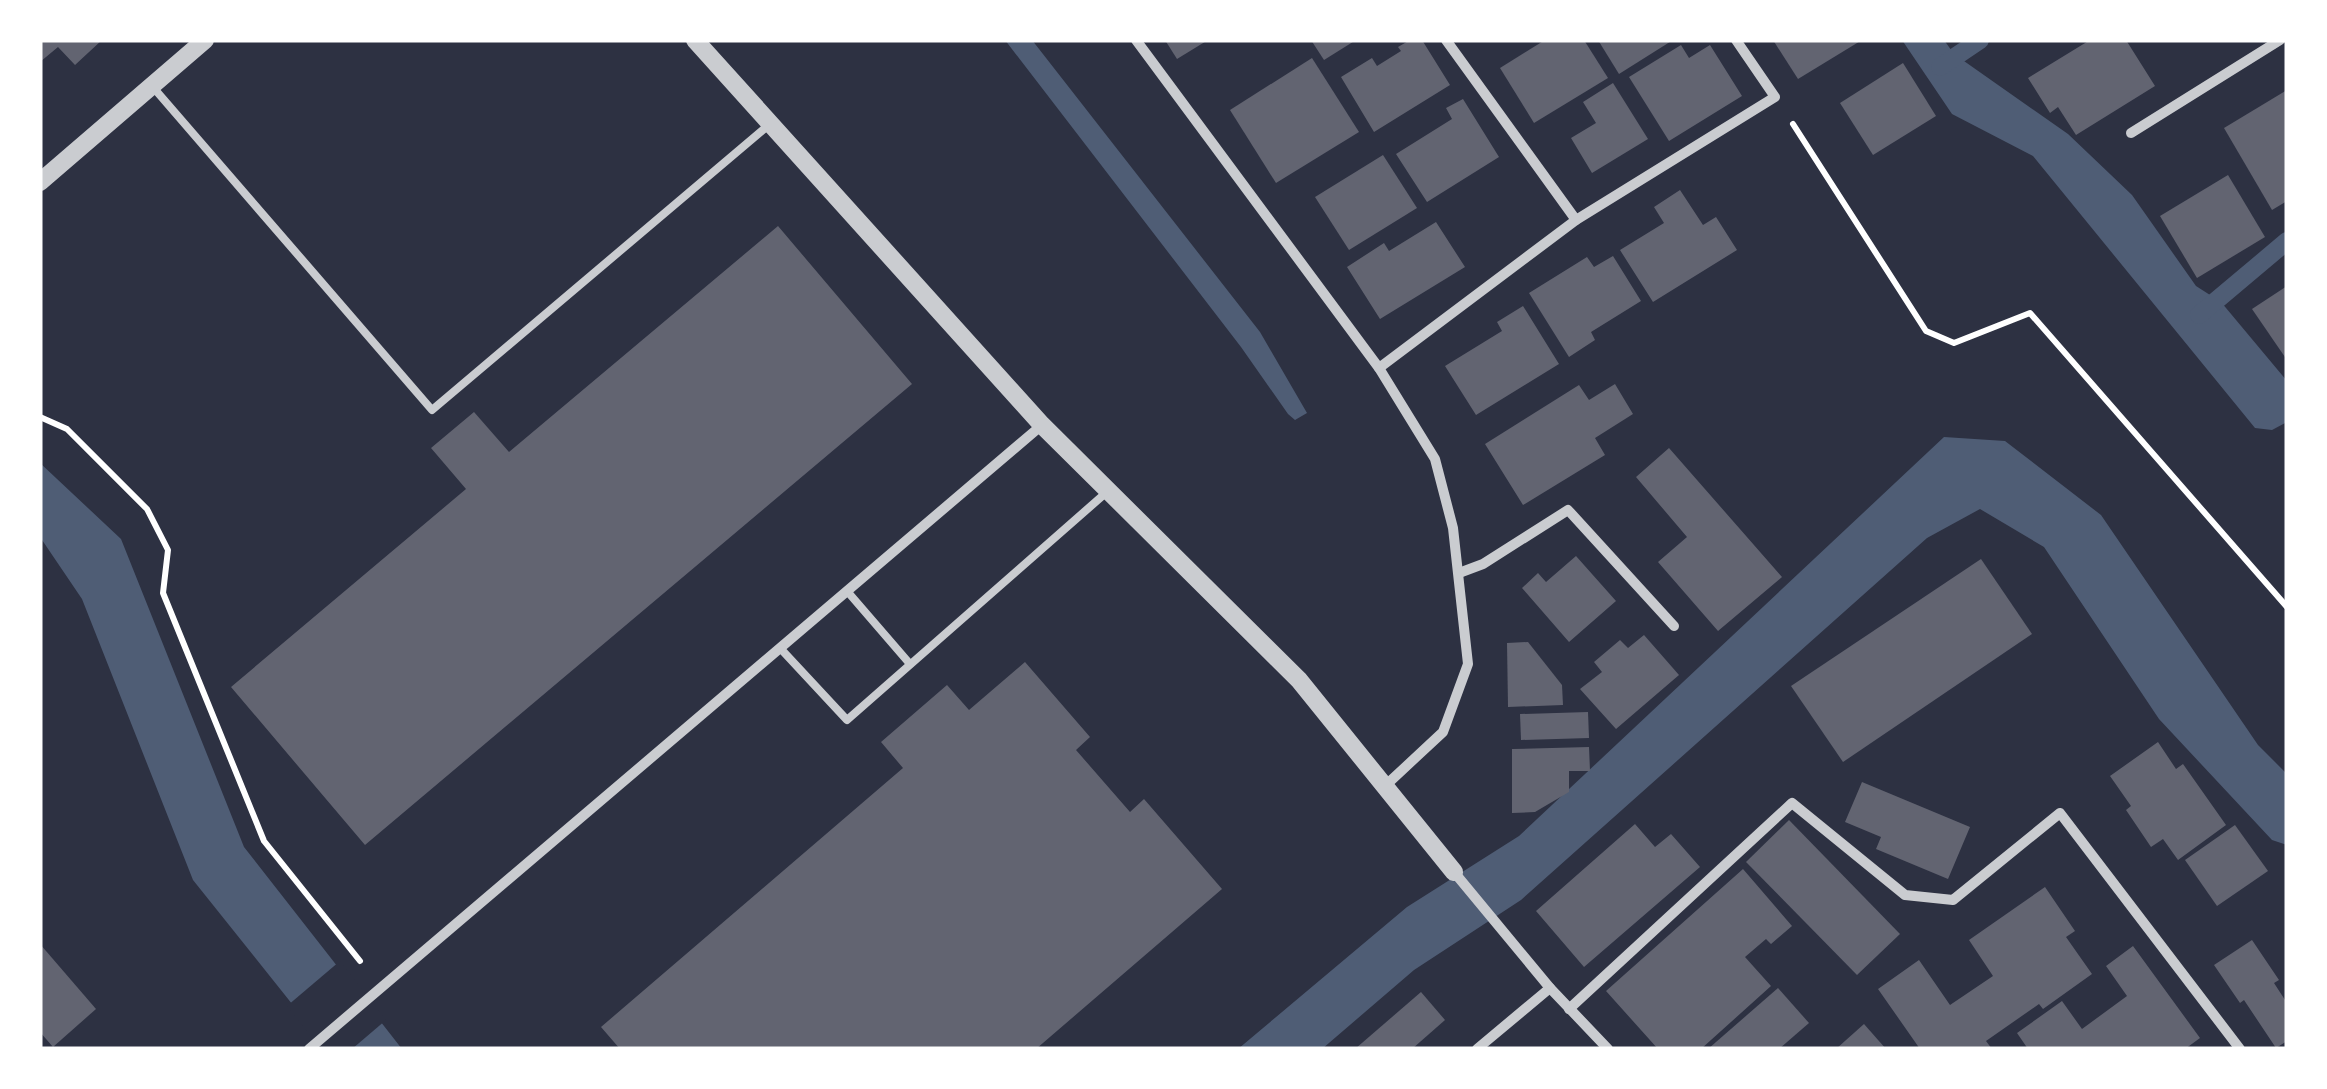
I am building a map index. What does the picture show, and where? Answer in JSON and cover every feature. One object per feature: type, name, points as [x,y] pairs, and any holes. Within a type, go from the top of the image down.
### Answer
[{"type":"street","points":[[40,182],[205,40]]},
{"type":"street","points":[[695,40],[1042,426],[1299,680],[1550,988],[1608,1049]]},
{"type":"street","points":[[1136,40],[1379,368],[1434,459],[1454,528],[1468,664],[1443,732],[1384,786]]},
{"type":"street","points":[[1446,40],[1576,220]]},
{"type":"street","points":[[1379,368],[1576,220],[1775,96],[1736,40]]},
{"type":"street","points":[[2131,133],[2280,40]]},
{"type":"street","points":[[309,1049],[1042,426]]},
{"type":"street","points":[[1459,573],[1483,564],[1568,510],[1674,626]]},
{"type":"street","points":[[1570,1008],[1792,803],[1905,896],[1953,900],[2060,812],[2240,1049]]},
{"type":"street","points":[[1477,1049],[1550,988]]},
{"type":"lane","points":[[152,86],[432,410],[770,124]]},
{"type":"lane","points":[[780,648],[846,720],[1108,491]]},
{"type":"lane","points":[[847,591],[910,664]]},
{"type":"path","points":[[1775,96],[1926,331],[1954,343],[2030,314],[2287,607]]},
{"type":"path","points":[[40,417],[66,429],[146,509],[168,550],[163,593],[264,841],[361,962]]},
{"type":"water","points":[[1005,40],[1032,40],[1260,332],[1307,413],[1295,420],[1288,414]]},
{"type":"water","points":[[1902,40],[1944,40],[1954,54],[2068,134],[2132,195],[2196,286],[2221,302],[2287,381],[2287,422],[2272,430],[2255,428],[2033,156],[1952,114]]},
{"type":"water","points":[[1944,437],[2005,441],[2101,515],[2258,745],[2287,774],[2287,845],[2272,840],[2159,719],[2044,547],[1980,509],[1927,538],[1521,900],[1414,970],[1322,1049],[1238,1049],[1407,907],[1519,836]]},
{"type":"water","points":[[40,463],[121,539],[244,847],[402,1049],[328,1049],[193,880],[82,599],[40,537]]},
{"type":"pier","points":[[340,961],[386,1020],[352,1049],[321,1049],[287,1006]]},
{"type":"building","points":[[40,40],[102,40],[75,65],[58,47],[40,62]]},
{"type":"building","points":[[1165,40],[1208,40],[1177,59]]},
{"type":"building","points":[[1311,40],[1356,40],[1324,60]]},
{"type":"building","points":[[1410,40],[1422,40],[1450,85],[1374,132],[1341,77],[1372,58],[1377,66],[1401,51],[1398,47]]},
{"type":"building","points":[[1545,40],[1584,40],[1608,78],[1534,123],[1500,68]]},
{"type":"building","points":[[1598,40],[1673,40],[1619,74]]},
{"type":"building","points":[[1773,40],[1862,40],[1798,79]]},
{"type":"building","points":[[2090,40],[2126,40],[2155,86],[2076,135],[2058,107],[2050,113],[2028,78]]},
{"type":"building","points":[[1681,45],[1689,58],[1710,45],[1742,96],[1669,141],[1629,77]]},
{"type":"building","points":[[1312,58],[1359,132],[1276,183],[1230,110]]},
{"type":"building","points":[[1903,63],[1936,116],[1873,155],[1840,103]]},
{"type":"building","points":[[1613,83],[1648,139],[1592,173],[1571,138],[1596,123],[1583,102]]},
{"type":"building","points":[[2287,90],[2287,201],[2272,210],[2224,128]]},
{"type":"building","points":[[1463,99],[1499,157],[1427,202],[1396,154],[1452,119],[1446,108]]},
{"type":"building","points":[[1383,155],[1417,208],[1349,250],[1315,197]]},
{"type":"building","points":[[2228,175],[2265,237],[2197,278],[2160,216]]},
{"type":"building","points":[[1680,190],[1703,225],[1716,217],[1737,250],[1653,302],[1620,250],[1664,223],[1654,207]]},
{"type":"building","points":[[1436,222],[1465,267],[1380,319],[1347,267],[1384,243],[1389,251]]},
{"type":"building","points":[[778,226],[912,384],[365,845],[231,687],[466,489],[431,448],[474,412],[509,452]]},
{"type":"building","points":[[1613,256],[1641,301],[1591,332],[1595,340],[1569,357],[1529,293],[1587,257],[1594,267]]},
{"type":"building","points":[[2287,286],[2287,360],[2252,309]]},
{"type":"building","points":[[1523,306],[1559,364],[1476,415],[1445,366],[1502,331],[1497,322]]},
{"type":"building","points":[[1615,384],[1633,414],[1595,438],[1605,455],[1523,505],[1485,444],[1579,385],[1589,400]]},
{"type":"building","points":[[1669,448],[1782,577],[1718,631],[1658,562],[1687,537],[1636,477]]},
{"type":"building","points":[[1576,556],[1616,601],[1569,642],[1522,588],[1538,573],[1546,582]]},
{"type":"building","points":[[1981,559],[2032,634],[1843,762],[1791,686]]},
{"type":"building","points":[[1644,635],[1679,675],[1616,729],[1580,689],[1602,672],[1594,662],[1620,640],[1628,648]]},
{"type":"building","points":[[1528,642],[1562,685],[1563,705],[1508,707],[1507,643]]},
{"type":"building","points":[[1025,662],[1090,737],[1076,750],[1130,812],[1144,799],[1222,889],[1036,1049],[620,1049],[601,1027],[903,768],[881,742],[947,685],[969,710]]},
{"type":"building","points":[[1588,712],[1589,738],[1521,740],[1520,714]]},
{"type":"building","points":[[2158,742],[2176,769],[2183,764],[2226,825],[2178,860],[2163,839],[2151,847],[2126,810],[2131,806],[2110,776]]},
{"type":"building","points":[[1589,747],[1590,771],[1569,771],[1569,792],[1535,812],[1512,813],[1512,749]]},
{"type":"building","points":[[1862,782],[1970,827],[1948,879],[1876,849],[1881,837],[1845,822]]},
{"type":"building","points":[[1789,820],[1900,934],[1857,975],[1746,862]]},
{"type":"building","points":[[1635,824],[1655,847],[1671,834],[1700,867],[1584,967],[1536,911]]},
{"type":"building","points":[[2235,825],[2268,871],[2217,906],[2185,860]]},
{"type":"building","points":[[1743,869],[1792,926],[1771,944],[1766,939],[1745,957],[1771,986],[1701,1049],[1658,1049],[1606,991]]},
{"type":"building","points":[[2045,887],[2075,931],[2066,937],[2092,974],[2043,1009],[2039,1004],[1986,1041],[1992,1049],[1920,1049],[1878,989],[1919,960],[1950,1005],[1993,976],[1969,940]]},
{"type":"building","points":[[2252,940],[2279,980],[2274,983],[2287,1003],[2287,1041],[2276,1048],[2244,1000],[2240,1003],[2214,965]]},
{"type":"building","points":[[40,944],[96,1009],[53,1047],[40,1032]]},
{"type":"building","points":[[2133,946],[2200,1038],[2185,1049],[2028,1049],[2017,1033],[2062,1001],[2082,1029],[2127,996],[2106,966]]},
{"type":"building","points":[[1778,988],[1809,1023],[1779,1049],[1708,1049]]},
{"type":"building","points":[[1421,992],[1445,1020],[1412,1049],[1355,1049]]},
{"type":"building","points":[[1864,1024],[1886,1049],[1836,1049]]},
{"type":"waterway","points":[[1940,67],[1980,40]]},
{"type":"waterway","points":[[2199,315],[2287,241]]}]
